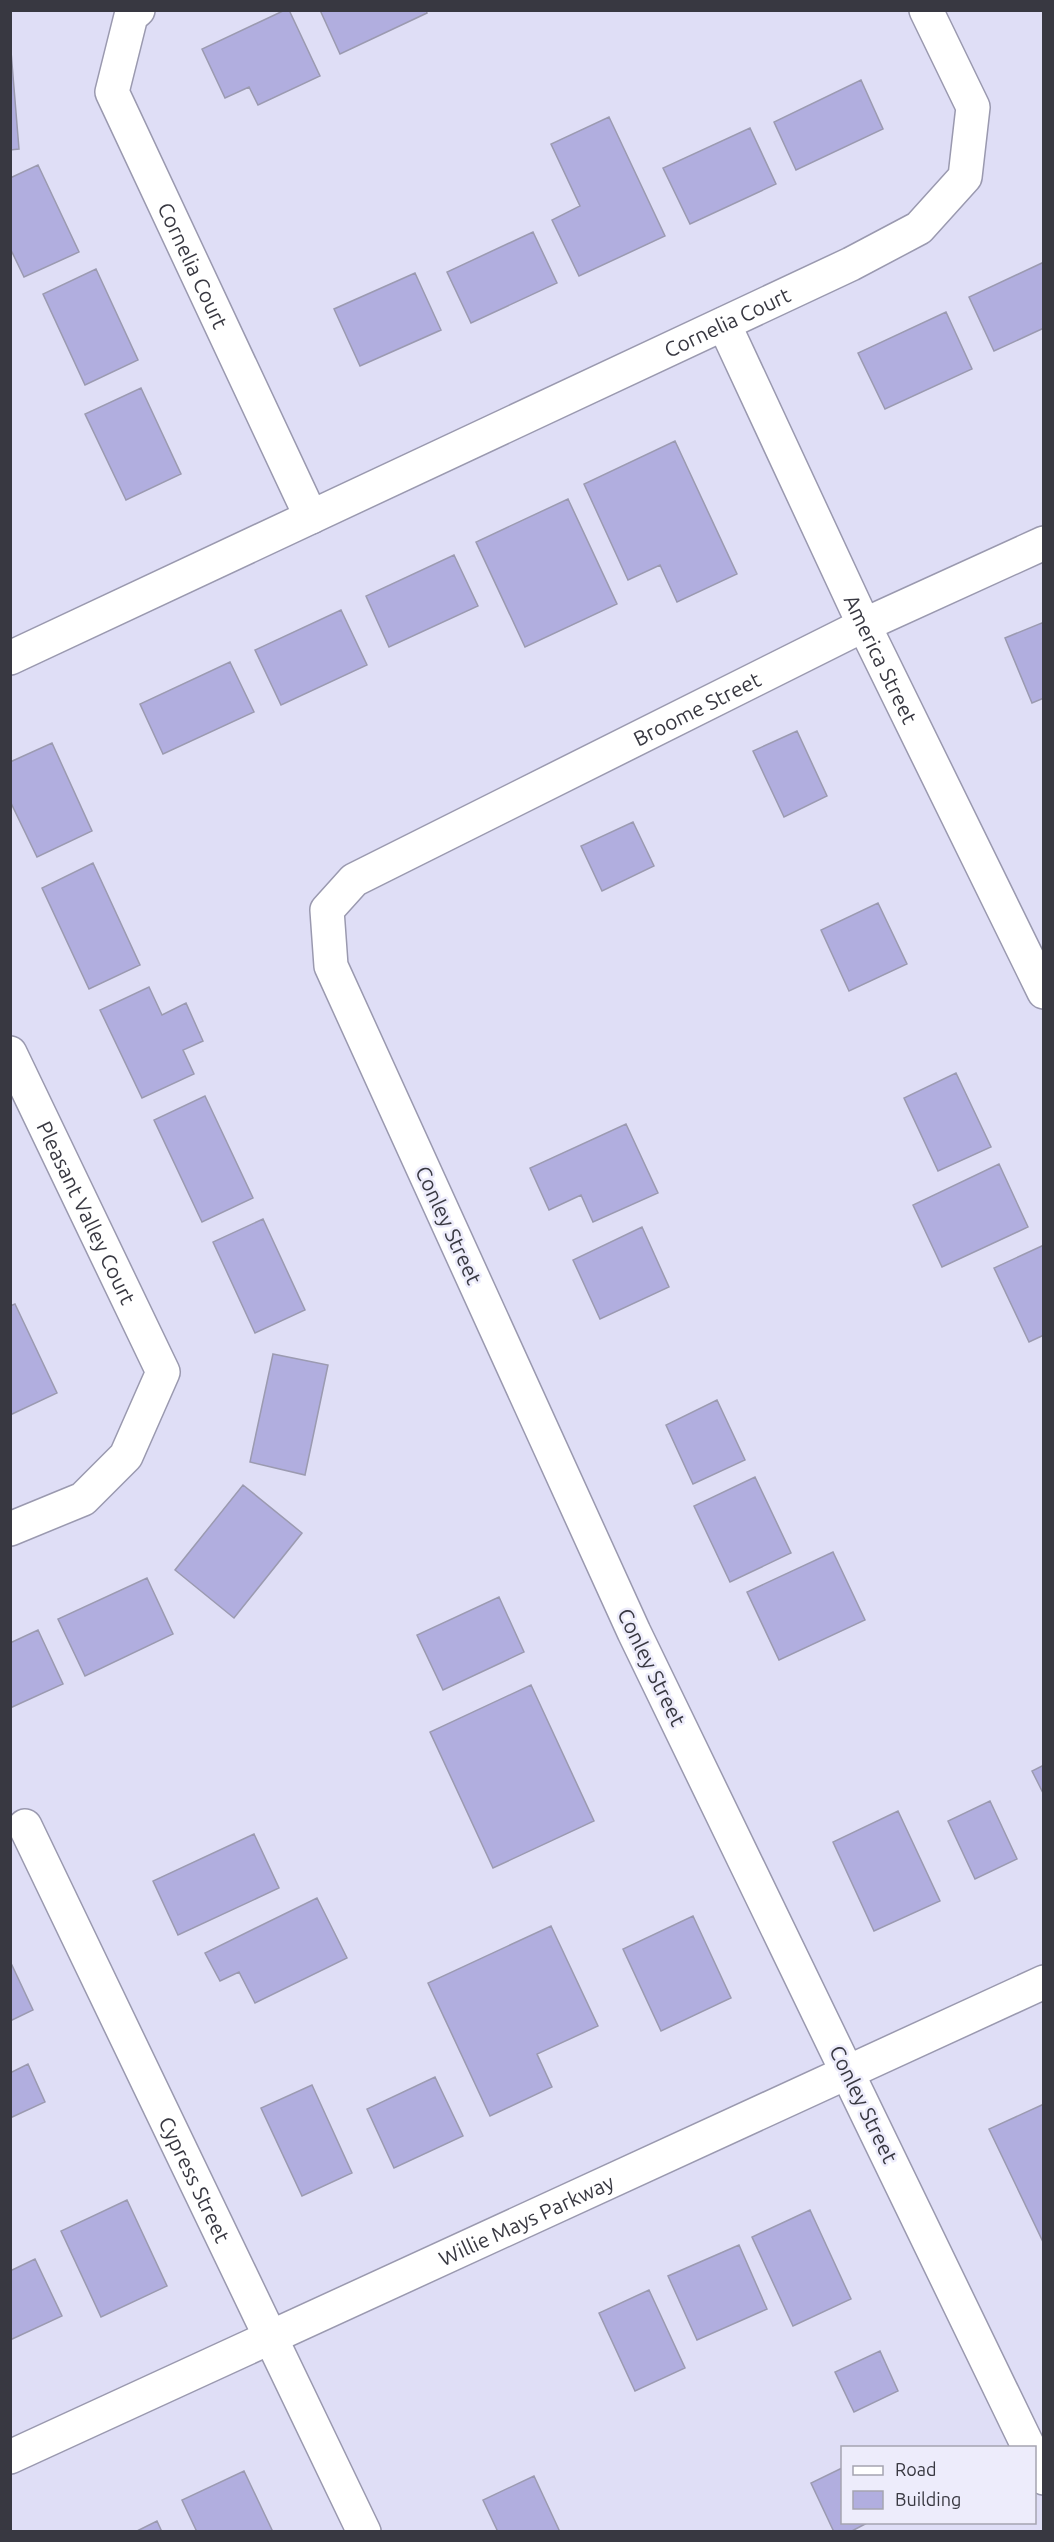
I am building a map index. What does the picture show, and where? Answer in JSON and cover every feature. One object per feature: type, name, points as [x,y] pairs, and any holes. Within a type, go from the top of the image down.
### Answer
[{"type":"street","name":"Cornelia Court","points":[[138,10],[131,16],[112,92],[311,517]]},
{"type":"street","name":"Cornelia Court","points":[[10,658],[851,264],[919,228],[965,177],[973,107],[926,10]]},
{"type":"street","name":"America Street","points":[[724,324],[864,625],[1044,992]]},
{"type":"street","name":"Broome Street","points":[[354,880],[864,625],[1044,543]]},
{"type":"street","name":"Conley Street","points":[[354,880],[327,910],[331,966],[634,1632],[1028,2446]]},
{"type":"street","name":"Pleasant Valley Court","points":[[10,1053],[163,1372],[126,1456],[83,1499],[10,1529]]},
{"type":"street","name":"Cypress Street","points":[[25,1826],[364,2532]]},
{"type":"street","name":"Willie Mays Parkway","points":[[10,2457],[1044,1982]]},
{"type":"street","points":[[1036,2461],[1044,2478]]},
{"type":"building","points":[[289,10],[320,76],[258,105],[249,87],[225,98],[202,49]]},
{"type":"building","points":[[320,10],[426,10],[427,13],[340,54]]},
{"type":"building","points":[[10,39],[19,149],[10,150]]},
{"type":"building","points":[[861,80],[883,129],[796,170],[774,122]]},
{"type":"building","points":[[609,117],[665,236],[579,276],[552,220],[580,206],[551,144]]},
{"type":"building","points":[[750,128],[776,184],[690,224],[663,168]]},
{"type":"building","points":[[38,165],[79,252],[24,277],[10,248],[10,178]]},
{"type":"building","points":[[533,232],[557,283],[471,323],[447,272]]},
{"type":"building","points":[[1044,262],[1044,328],[994,351],[969,297]]},
{"type":"building","points":[[96,269],[138,360],[85,385],[43,294]]},
{"type":"building","points":[[415,273],[441,330],[360,366],[334,309]]},
{"type":"building","points":[[946,312],[972,369],[885,409],[858,353]]},
{"type":"building","points":[[141,388],[181,474],[126,500],[85,414]]},
{"type":"building","points":[[675,441],[737,574],[677,602],[660,565],[628,580],[584,484]]},
{"type":"building","points":[[568,499],[617,604],[525,647],[476,542]]},
{"type":"building","points":[[454,555],[478,606],[389,647],[366,596]]},
{"type":"building","points":[[341,610],[367,665],[281,705],[255,650]]},
{"type":"building","points":[[1044,622],[1044,698],[1032,703],[1005,638]]},
{"type":"building","points":[[230,662],[254,712],[163,754],[140,704]]},
{"type":"building","points":[[797,731],[827,796],[784,817],[753,751]]},
{"type":"building","points":[[52,743],[92,831],[37,857],[10,801],[10,762]]},
{"type":"building","points":[[633,822],[654,866],[602,891],[581,846]]},
{"type":"building","points":[[93,863],[140,965],[89,989],[42,888]]},
{"type":"building","points":[[878,903],[907,964],[849,991],[821,930]]},
{"type":"building","points":[[149,987],[162,1015],[186,1003],[203,1041],[183,1050],[194,1074],[142,1098],[100,1010]]},
{"type":"building","points":[[956,1073],[991,1147],[938,1171],[904,1098]]},
{"type":"building","points":[[205,1096],[253,1198],[202,1222],[154,1120]]},
{"type":"building","points":[[626,1124],[658,1193],[593,1222],[581,1195],[549,1210],[530,1168]]},
{"type":"building","points":[[999,1164],[1028,1227],[942,1267],[913,1205]]},
{"type":"building","points":[[263,1219],[305,1310],[255,1333],[213,1242]]},
{"type":"building","points":[[642,1227],[669,1287],[600,1319],[573,1260]]},
{"type":"building","points":[[1044,1245],[1044,1335],[1029,1342],[994,1268]]},
{"type":"building","points":[[15,1304],[57,1393],[10,1415],[10,1306]]},
{"type":"building","points":[[273,1354],[328,1365],[305,1475],[250,1462]]},
{"type":"building","points":[[717,1400],[745,1460],[693,1484],[666,1425]]},
{"type":"building","points":[[755,1477],[791,1553],[730,1582],[694,1506]]},
{"type":"building","points":[[243,1485],[302,1533],[234,1618],[175,1570]]},
{"type":"building","points":[[833,1552],[865,1620],[779,1660],[747,1592]]},
{"type":"building","points":[[147,1578],[173,1634],[85,1676],[58,1619]]},
{"type":"building","points":[[499,1597],[524,1652],[443,1690],[417,1635]]},
{"type":"building","points":[[38,1630],[63,1684],[10,1708],[10,1643]]},
{"type":"building","points":[[531,1685],[594,1821],[493,1868],[430,1732]]},
{"type":"building","points":[[1044,1765],[1044,1795],[1032,1771]]},
{"type":"building","points":[[990,1801],[1017,1859],[975,1879],[948,1821]]},
{"type":"building","points":[[898,1811],[940,1901],[874,1931],[833,1842]]},
{"type":"building","points":[[254,1834],[279,1888],[178,1935],[153,1881]]},
{"type":"building","points":[[317,1898],[347,1958],[255,2003],[239,1972],[220,1981],[205,1953]]},
{"type":"building","points":[[693,1916],[731,1998],[661,2031],[623,1949]]},
{"type":"building","points":[[551,1926],[598,2026],[537,2054],[552,2087],[490,2116],[428,1983]]},
{"type":"building","points":[[10,1961],[33,2010],[10,2021]]},
{"type":"building","points":[[28,2064],[45,2102],[10,2118],[10,2073]]},
{"type":"building","points":[[435,2077],[463,2136],[394,2168],[367,2109]]},
{"type":"building","points":[[312,2085],[352,2173],[302,2196],[261,2108]]},
{"type":"building","points":[[1044,2104],[1044,2244],[989,2129]]},
{"type":"building","points":[[127,2200],[167,2286],[101,2317],[61,2231]]},
{"type":"building","points":[[810,2210],[851,2299],[793,2326],[752,2237]]},
{"type":"building","points":[[739,2245],[767,2309],[697,2340],[668,2276]]},
{"type":"building","points":[[35,2259],[62,2316],[10,2340],[10,2271]]},
{"type":"building","points":[[649,2290],[685,2368],[635,2391],[599,2313]]},
{"type":"building","points":[[880,2351],[898,2391],[854,2412],[835,2372]]},
{"type":"building","points":[[841,2468],[841,2524],[865,2524],[850,2532],[834,2532],[811,2483]]},
{"type":"building","points":[[244,2471],[273,2532],[197,2532],[182,2500]]},
{"type":"building","points":[[534,2476],[560,2532],[498,2532],[483,2500]]},
{"type":"building","points":[[157,2521],[162,2532],[135,2532]]}]
